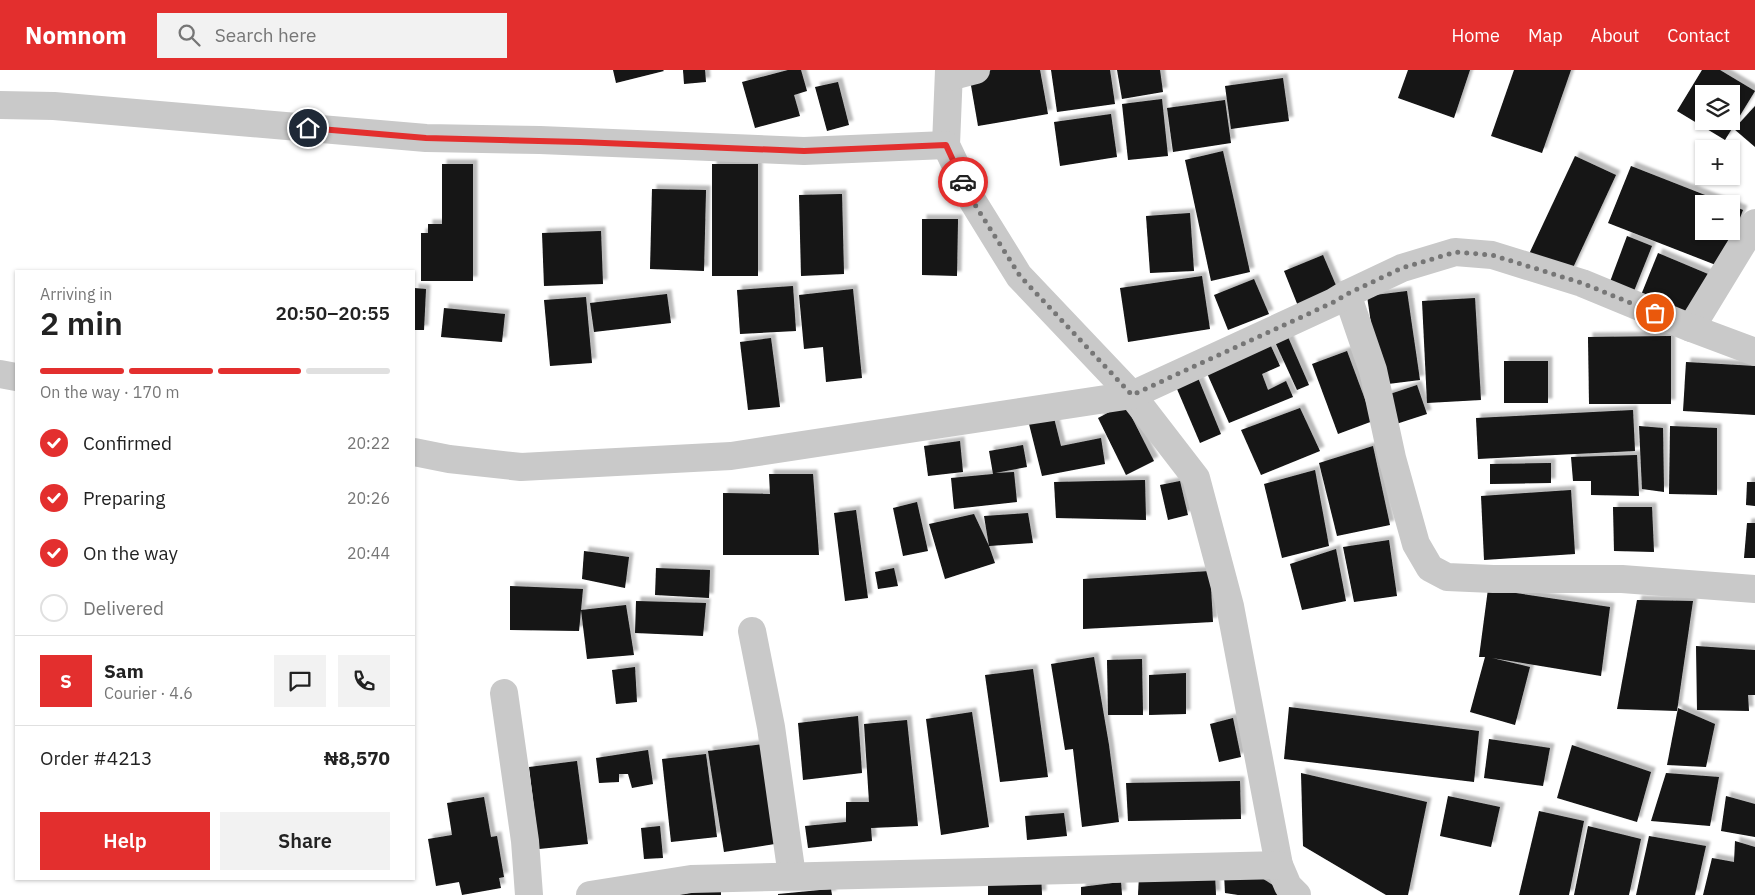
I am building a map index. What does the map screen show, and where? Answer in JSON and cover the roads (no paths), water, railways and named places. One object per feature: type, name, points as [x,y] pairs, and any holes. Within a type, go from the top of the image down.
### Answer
[{"type":"street","points":[[590,895],[691,879],[792,876],[966,884],[1288,885],[1230,606],[1196,478],[1132,395],[1020,276],[972,200],[946,145],[949,74],[976,70]]},
{"type":"street","points":[[0,105],[54,106],[426,138],[804,151],[946,145]]},
{"type":"street","points":[[1691,328],[1755,223]]},
{"type":"street","points":[[415,452],[449,459],[521,467],[731,456],[1132,395],[1334,302],[1402,268],[1456,252],[1492,255],[1582,283],[1755,352]]},
{"type":"street","points":[[1347,294],[1373,370],[1392,458],[1416,544],[1430,568],[1447,577],[1493,580],[1622,580],[1755,589]]},
{"type":"street","points":[[0,374],[15,377]]},
{"type":"street","points":[[752,631],[771,727],[792,876]]},
{"type":"street","points":[[504,692],[526,841],[529,895]]}]
